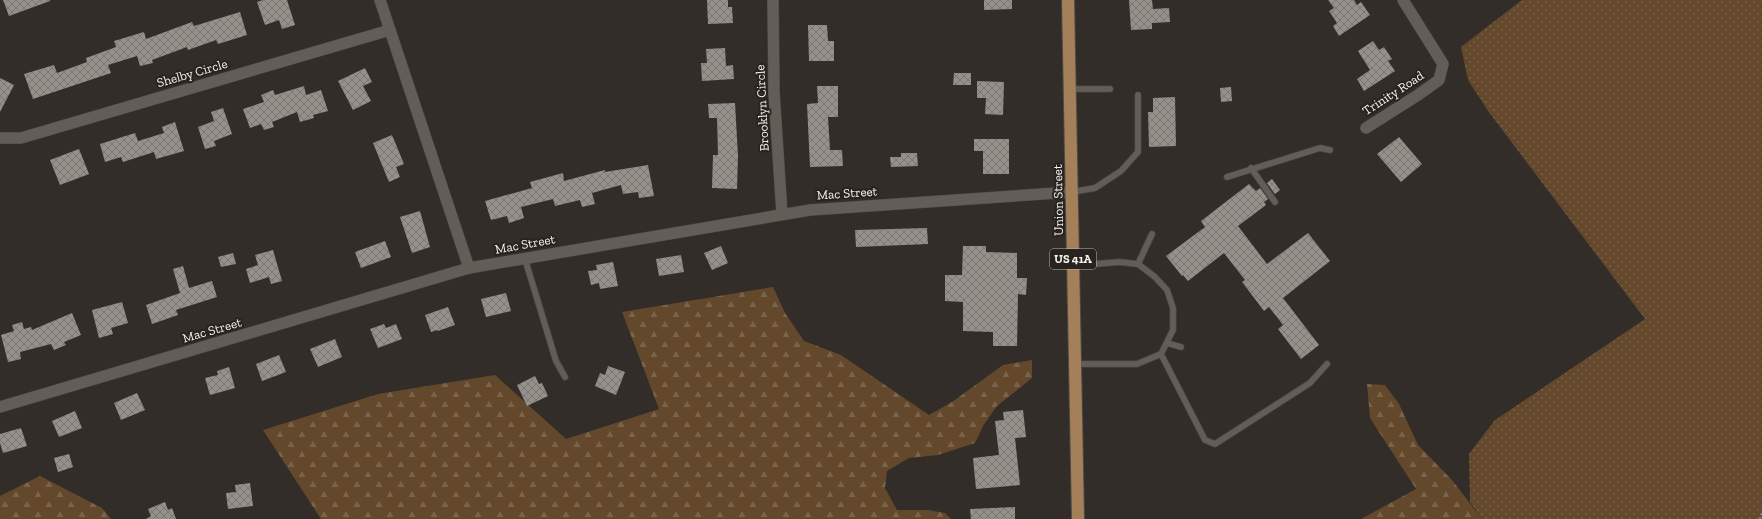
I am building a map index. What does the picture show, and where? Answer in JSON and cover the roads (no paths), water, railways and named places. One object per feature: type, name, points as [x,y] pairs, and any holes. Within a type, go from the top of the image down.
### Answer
[{"type":"main road","name":"Union Street","points":[[1068,0],[1078,519]]},
{"type":"street","points":[[380,0],[469,268]]},
{"type":"street","name":"Brooklyn Circle","points":[[773,0],[774,92],[782,214]]},
{"type":"street","name":"Trinity Road","points":[[1366,128],[1439,80],[1443,64],[1403,0]]},
{"type":"street","name":"Shelby Circle","points":[[0,138],[21,138],[390,30]]},
{"type":"street","name":"Mac Street","points":[[0,407],[469,268],[810,210],[1072,192]]},
{"type":"lane","points":[[1070,89],[1110,89]]},
{"type":"lane","points":[[1072,192],[1094,188],[1121,172],[1138,152],[1138,95]]},
{"type":"lane","points":[[1227,177],[1251,168],[1320,148],[1330,150]]},
{"type":"lane","points":[[1251,168],[1275,202]]},
{"type":"lane","points":[[1138,264],[1152,234]]},
{"type":"lane","points":[[525,259],[556,361],[565,377]]},
{"type":"lane","points":[[1073,266],[1119,262],[1138,264],[1155,277],[1168,290],[1173,308],[1173,330],[1161,354],[1137,364],[1075,364]]},
{"type":"lane","points":[[1167,343],[1181,347]]},
{"type":"lane","points":[[1161,354],[1205,440],[1215,444],[1310,383],[1327,364]]}]
